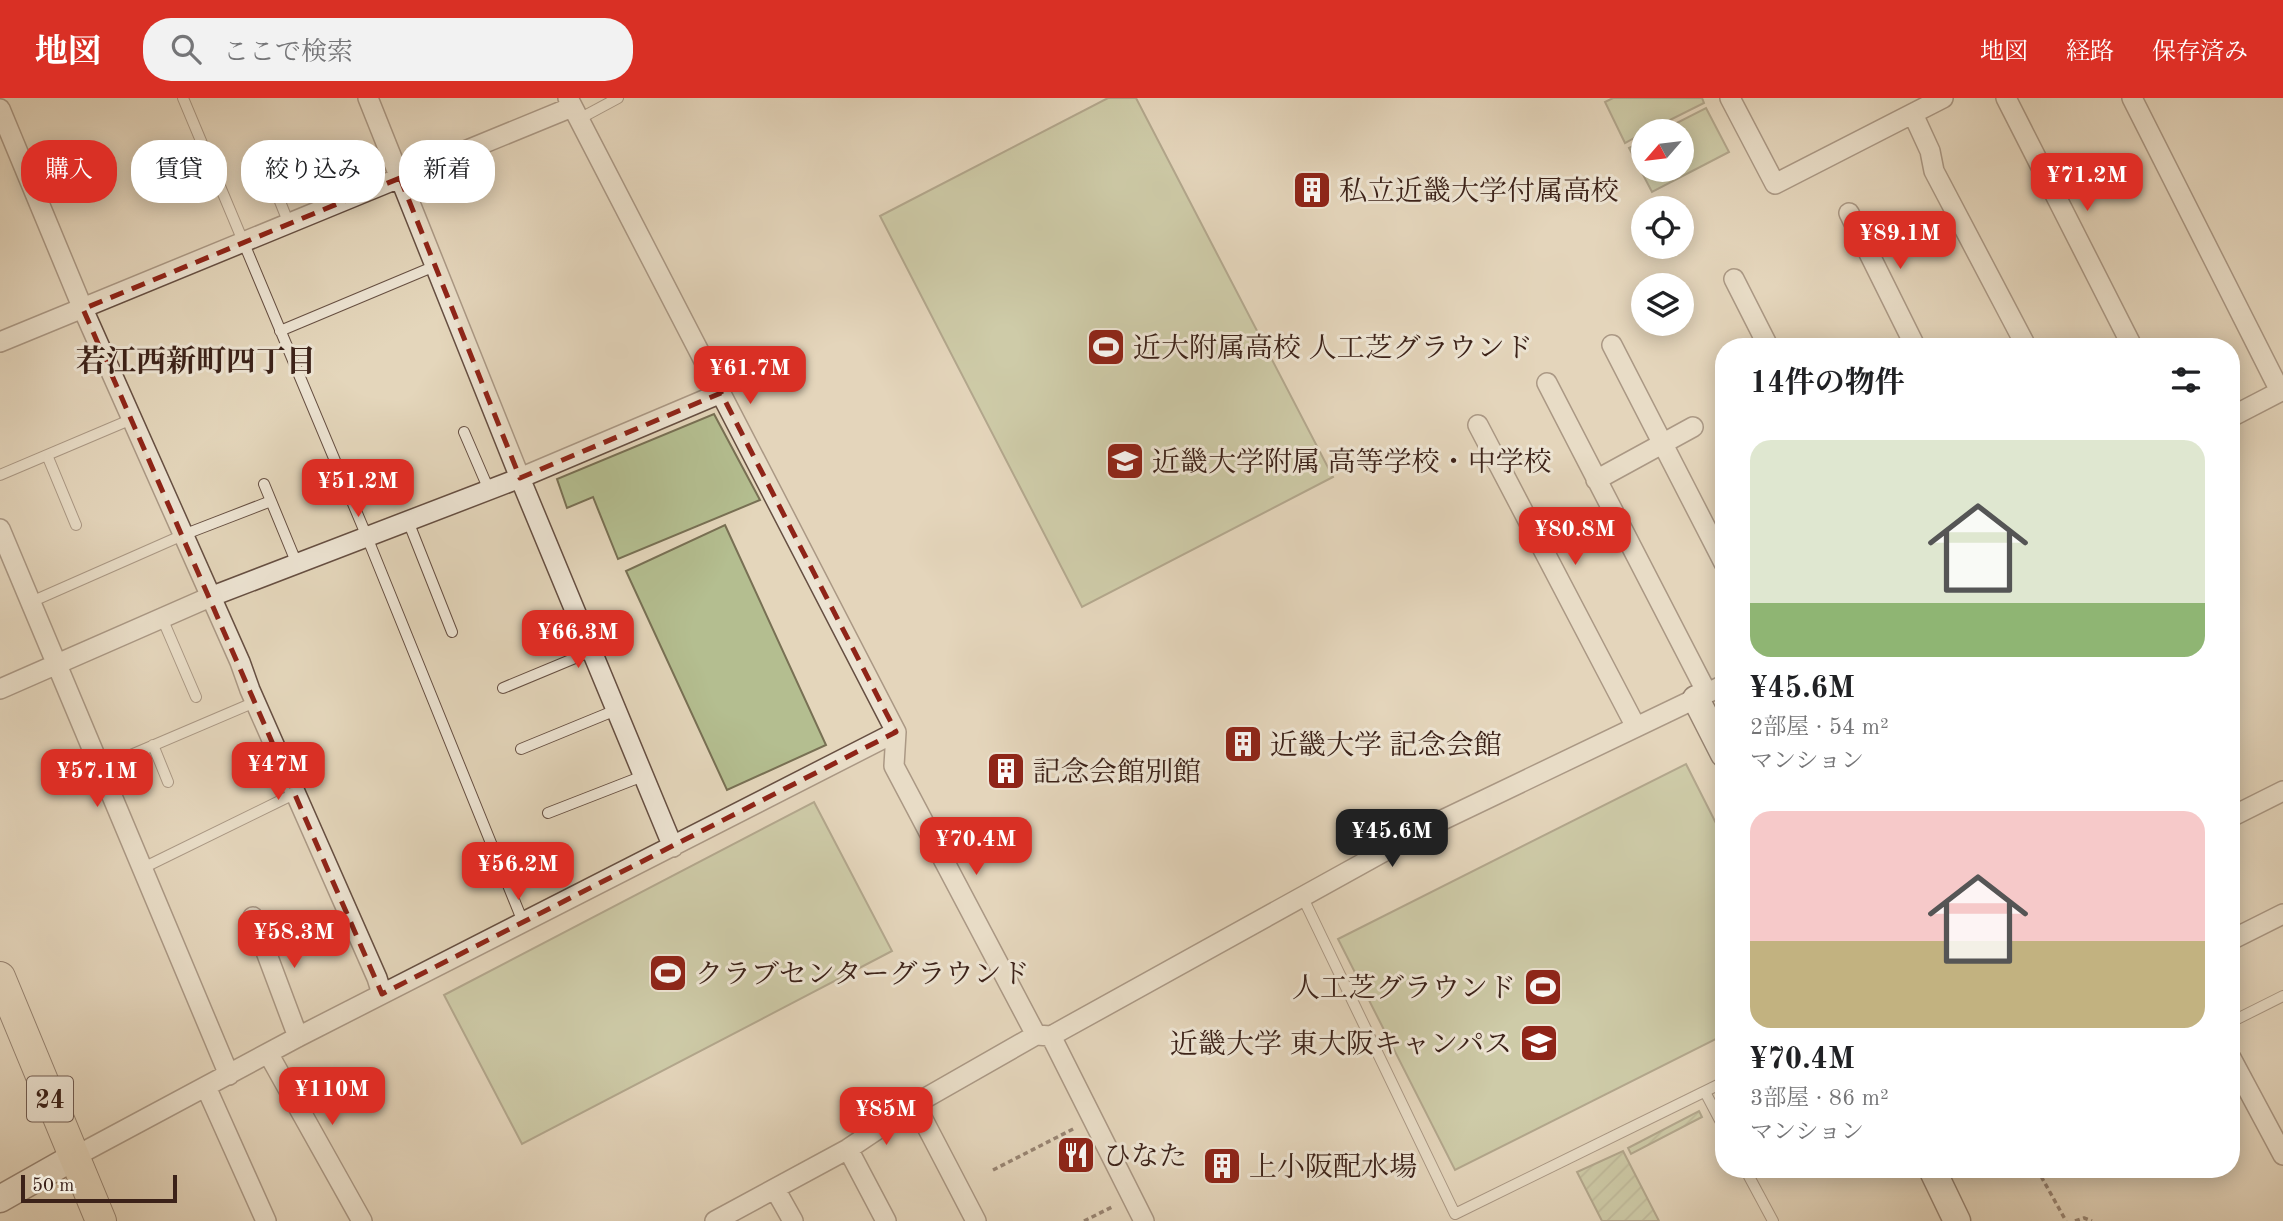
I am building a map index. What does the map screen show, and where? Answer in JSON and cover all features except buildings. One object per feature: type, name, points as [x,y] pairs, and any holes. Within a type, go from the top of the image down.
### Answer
[{"type":"main road","name":"24","points":[[0,977],[8,1018],[74,1157],[101,1221]]},
{"type":"street","points":[[368,98],[399,176]]},
{"type":"street","points":[[1730,98],[1775,184],[1943,98]]},
{"type":"street","points":[[2006,98],[2128,338]]},
{"type":"street","points":[[2132,98],[2280,396],[2240,413]]},
{"type":"street","points":[[494,140],[573,108],[895,732],[894,766],[1093,1119],[1144,1221]]},
{"type":"street","points":[[0,109],[83,309],[382,993]]},
{"type":"street","points":[[1913,114],[1930,151],[1934,171],[2021,338]]},
{"type":"street","points":[[0,342],[399,178]]},
{"type":"street","points":[[410,203],[673,847]]},
{"type":"street","points":[[1849,213],[1911,338]]},
{"type":"street","points":[[1734,279],[1764,338]]},
{"type":"street","points":[[1612,345],[1715,546]]},
{"type":"street","points":[[1547,383],[1709,692],[1715,717]]},
{"type":"street","points":[[0,689],[211,597],[520,478],[721,393]]},
{"type":"street","points":[[1478,425],[1636,727]]},
{"type":"street","points":[[1597,480],[1693,427]]},
{"type":"street","points":[[0,529],[229,1075]]},
{"type":"street","points":[[715,1221],[738,1216],[775,1189],[848,1149],[915,1104],[1303,898],[1373,856],[1709,692]]},
{"type":"street","points":[[0,1199],[382,993],[895,732]]},
{"type":"street","points":[[2240,812],[2283,791]]},
{"type":"street","points":[[2240,936],[2283,914]]},
{"type":"street","points":[[253,917],[298,1037]]},
{"type":"street","points":[[268,1053],[362,1221]]},
{"type":"street","points":[[2240,1075],[2283,1154]]},
{"type":"street","points":[[206,1087],[266,1221]]},
{"type":"street","points":[[915,1104],[976,1221]]},
{"type":"street","points":[[848,1149],[886,1221]]},
{"type":"street","points":[[1936,1178],[1958,1221]]},
{"type":"street","points":[[775,1189],[793,1221]]},
{"type":"lane","points":[[183,98],[367,537],[523,922]]},
{"type":"lane","points":[[573,108],[618,98]]},
{"type":"lane","points":[[281,203],[289,224]]},
{"type":"lane","points":[[280,331],[435,267]]},
{"type":"lane","points":[[0,475],[132,419]]},
{"type":"lane","points":[[464,432],[489,490]]},
{"type":"lane","points":[[47,455],[76,525]]},
{"type":"lane","points":[[264,484],[297,564]]},
{"type":"lane","points":[[31,602],[183,535],[271,501]]},
{"type":"lane","points":[[408,521],[452,632]]},
{"type":"lane","points":[[163,618],[196,697]]},
{"type":"lane","points":[[503,688],[592,650]]},
{"type":"lane","points":[[119,760],[256,702]]},
{"type":"lane","points":[[521,749],[617,710]]},
{"type":"lane","points":[[153,745],[168,782]]},
{"type":"lane","points":[[548,813],[643,776]]},
{"type":"lane","points":[[143,868],[296,793]]},
{"type":"lane","points":[[1303,898],[1457,1217],[1715,1087]]},
{"type":"lane","points":[[2240,1018],[2283,996]]},
{"type":"lane","points":[[1705,1092],[1715,1111]]},
{"type":"lane","points":[[1750,1178],[1773,1221]]},
{"type":"path","points":[[993,1170],[1093,1119]]},
{"type":"path","points":[[2042,1178],[2066,1221]]},
{"type":"path","points":[[1084,1221],[1132,1196]]},
{"type":"path","points":[[2075,1221],[2092,1221]]},
{"type":"highlighted area","points":[[400,178],[520,478],[721,393],[896,732],[382,994],[83,309]]},
{"type":"green space","name":"近大附属高校 人工芝グラウンド","points":[[1108,98],[1136,98],[1333,477],[1082,607],[880,216]]},
{"type":"green space","points":[[1613,98],[1702,98],[1704,103],[1672,119],[1631,119],[1631,140],[1625,143],[1605,102]]},
{"type":"green space","points":[[1706,108],[1729,152],[1694,170],[1694,119],[1684,119]]},
{"type":"green space","points":[[1647,182],[1671,182],[1652,192]]},
{"type":"green space","points":[[714,414],[760,500],[618,559],[593,497],[567,508],[557,479]]},
{"type":"green space","points":[[725,525],[826,745],[727,790],[626,571]]},
{"type":"green space","name":"人工芝グラウンド","points":[[1686,764],[1715,821],[1715,1040],[1455,1170],[1338,939]]},
{"type":"green space","name":"クラブセンターグラウンド","points":[[814,802],[892,951],[522,1144],[444,995]]},
{"type":"green space","points":[[1699,1111],[1702,1117],[1631,1154],[1628,1148]]},
{"type":"green space","points":[[1623,1151],[1659,1221],[1602,1221],[1577,1172]]},
{"type":"place","name":"私立近畿大学付属高校","points":[[1312,190]]},
{"type":"place","name":"近大附属高校 人工芝グラウンド","points":[[1106,347]]},
{"type":"place","name":"近畿大学附属 高等学校・中学校","points":[[1125,461]]},
{"type":"place","name":"近畿大学 記念会館","points":[[1243,744]]},
{"type":"place","name":"記念会館別館","points":[[1006,771]]},
{"type":"place","name":"クラブセンターグラウンド","points":[[668,973]]},
{"type":"place","name":"人工芝グラウンド","points":[[1543,987]]},
{"type":"place","name":"近畿大学 東大阪キャンパス","points":[[1539,1043]]},
{"type":"place","name":"ひなた","points":[[1076,1155]]},
{"type":"place","name":"上小阪配水場","points":[[1222,1166]]},
{"type":"district","name":"若江西新町四丁目","points":[[196,361]]}]
